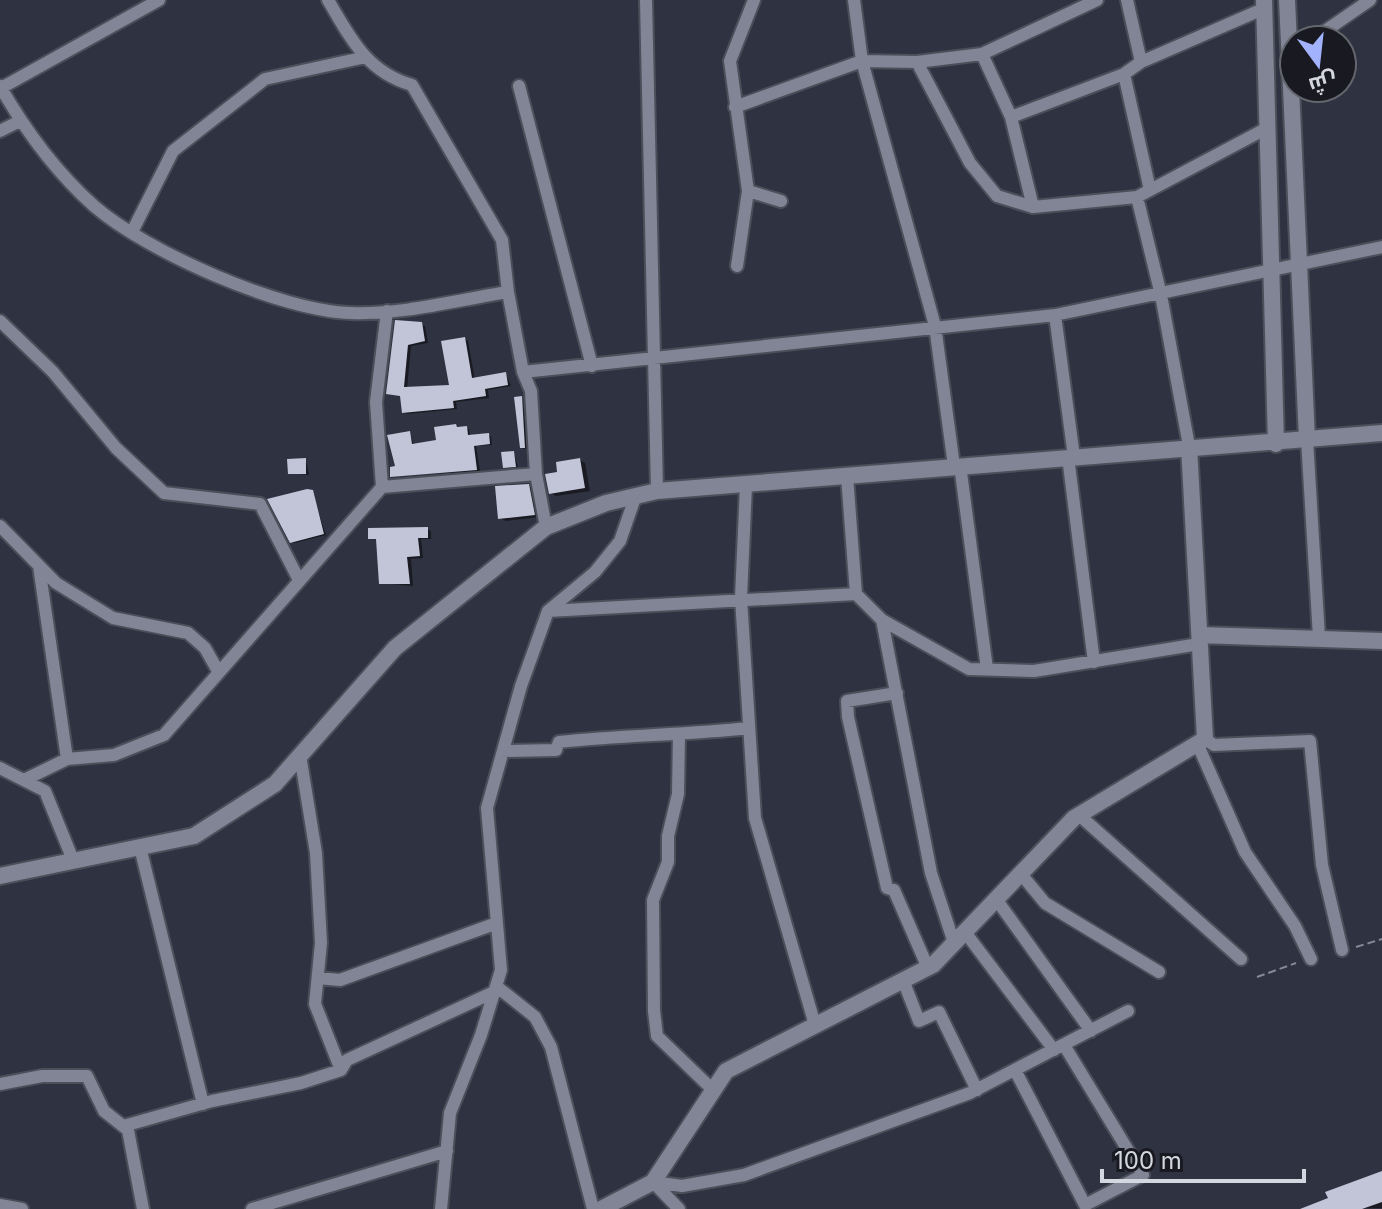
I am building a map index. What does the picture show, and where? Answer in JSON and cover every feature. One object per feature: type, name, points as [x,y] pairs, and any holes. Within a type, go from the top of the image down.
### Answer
[{"type":"street","points":[[159,0],[0,87],[20,121],[95,207],[227,282],[278,300],[349,314],[508,292]]},
{"type":"street","points":[[328,0],[366,57],[388,78],[412,85],[502,240],[523,372],[531,391],[536,474],[546,527]]},
{"type":"street","points":[[646,0],[657,491]]},
{"type":"street","points":[[737,266],[748,191],[730,61],[754,0]]},
{"type":"street","points":[[854,0],[862,61],[935,326],[987,669]]},
{"type":"street","points":[[735,107],[862,61],[917,62],[982,54],[1097,0]]},
{"type":"street","points":[[1127,0],[1141,62]]},
{"type":"street","points":[[1287,0],[1289,24]]},
{"type":"street","points":[[1335,24],[1370,0]]},
{"type":"street","points":[[1011,117],[1124,74],[1141,62],[1263,4],[1274,270],[1276,444]]},
{"type":"street","points":[[982,54],[1011,117],[1033,207]]},
{"type":"street","points":[[133,230],[173,151],[265,79],[366,57]]},
{"type":"street","points":[[917,62],[970,163],[997,196],[1033,207],[1137,197],[1269,127]]},
{"type":"street","points":[[1124,74],[1150,190]]},
{"type":"street","points":[[519,86],[592,366]]},
{"type":"street","points":[[1294,104],[1307,439],[1319,637]]},
{"type":"street","points":[[0,131],[20,121]]},
{"type":"street","points":[[748,191],[781,201]]},
{"type":"street","points":[[1137,197],[1161,295],[1189,446],[1201,741],[1245,852],[1295,926],[1311,959]]},
{"type":"street","points":[[523,372],[1055,315],[1382,247]]},
{"type":"street","points":[[382,487],[376,402],[387,311]]},
{"type":"street","points":[[1055,315],[1094,662]]},
{"type":"street","points":[[0,321],[53,372],[116,448],[164,493],[260,504],[299,580]]},
{"type":"street","points":[[0,876],[194,836],[275,784],[395,648],[546,527],[636,495],[1189,446],[1276,444],[1382,433]]},
{"type":"street","points":[[24,780],[67,759],[114,755],[164,735],[382,487],[536,474]]},
{"type":"street","points":[[847,476],[856,594],[882,620],[969,669],[1034,671],[1199,640],[1319,637],[1382,641]]},
{"type":"street","points":[[746,485],[741,598],[755,818],[815,1025]]},
{"type":"street","points":[[441,1209],[450,1113],[501,970],[487,808],[548,611],[595,572],[620,541],[636,495]]},
{"type":"street","points":[[0,526],[56,583],[113,618],[188,633],[205,648],[218,671]]},
{"type":"street","points":[[39,566],[67,759]]},
{"type":"street","points":[[548,611],[856,594]]},
{"type":"street","points":[[882,620],[931,873],[960,937],[1059,1047],[1143,1175],[1085,1205],[1015,1070]]},
{"type":"street","points":[[897,693],[847,701],[848,717],[887,888],[894,890],[928,968]]},
{"type":"street","points":[[503,751],[556,750],[559,742],[627,734],[679,735],[749,728]]},
{"type":"street","points":[[679,735],[678,794],[668,836],[668,862],[653,900],[654,1011],[657,1036],[714,1091]]},
{"type":"street","points":[[601,1209],[653,1182],[726,1071],[928,968],[1079,815],[1201,741],[1214,745],[1310,741],[1322,865],[1342,950]]},
{"type":"street","points":[[300,755],[316,853],[321,943],[315,1004],[341,1070]]},
{"type":"street","points":[[0,768],[45,791],[73,860]]},
{"type":"street","points":[[1079,815],[1241,959]]},
{"type":"street","points":[[140,847],[203,1104]]},
{"type":"street","points":[[1021,874],[1045,903],[1159,972]]},
{"type":"street","points":[[996,899],[1091,1031]]},
{"type":"street","points":[[318,978],[340,980],[497,923]]},
{"type":"street","points":[[903,980],[919,1021],[939,1012],[977,1090]]},
{"type":"street","points":[[143,1209],[127,1125],[203,1104],[301,1083],[341,1070],[347,1060],[495,989]]},
{"type":"street","points":[[495,989],[535,1017],[551,1047],[593,1209]]},
{"type":"street","points":[[653,1182],[682,1186],[744,1175],[977,1090],[1128,1011]]},
{"type":"street","points":[[0,1084],[42,1076],[87,1076],[104,1111],[128,1130]]},
{"type":"street","points":[[252,1209],[447,1151]]},
{"type":"street","points":[[653,1182],[679,1209]]},
{"type":"street","points":[[0,1205],[22,1209]]},
{"type":"building","points":[[395,320],[422,322],[425,341],[408,345],[404,387],[449,385],[441,341],[465,337],[472,378],[506,372],[508,385],[485,389],[486,396],[453,401],[454,408],[402,413],[400,396],[386,394]]},
{"type":"building","points":[[522,396],[525,448],[520,448],[514,397]]},
{"type":"building","points":[[456,424],[457,427],[467,426],[468,435],[489,433],[490,444],[474,446],[477,470],[390,477],[390,467],[395,466],[387,435],[410,431],[412,444],[436,440],[434,427]]},
{"type":"building","points":[[514,451],[516,467],[503,468],[501,452]]},
{"type":"building","points":[[306,458],[306,474],[288,474],[287,459]]},
{"type":"building","points":[[580,458],[585,488],[549,494],[545,474],[557,472],[556,462]]},
{"type":"building","points":[[529,484],[535,515],[498,519],[495,486]]},
{"type":"building","points":[[313,490],[324,534],[290,543],[267,499]]},
{"type":"building","points":[[428,527],[428,538],[418,538],[420,556],[407,557],[410,584],[379,584],[376,539],[368,539],[368,528]]},
{"type":"building","points":[[1382,1171],[1382,1202],[1362,1209],[1300,1209],[1328,1198],[1325,1192]]}]
